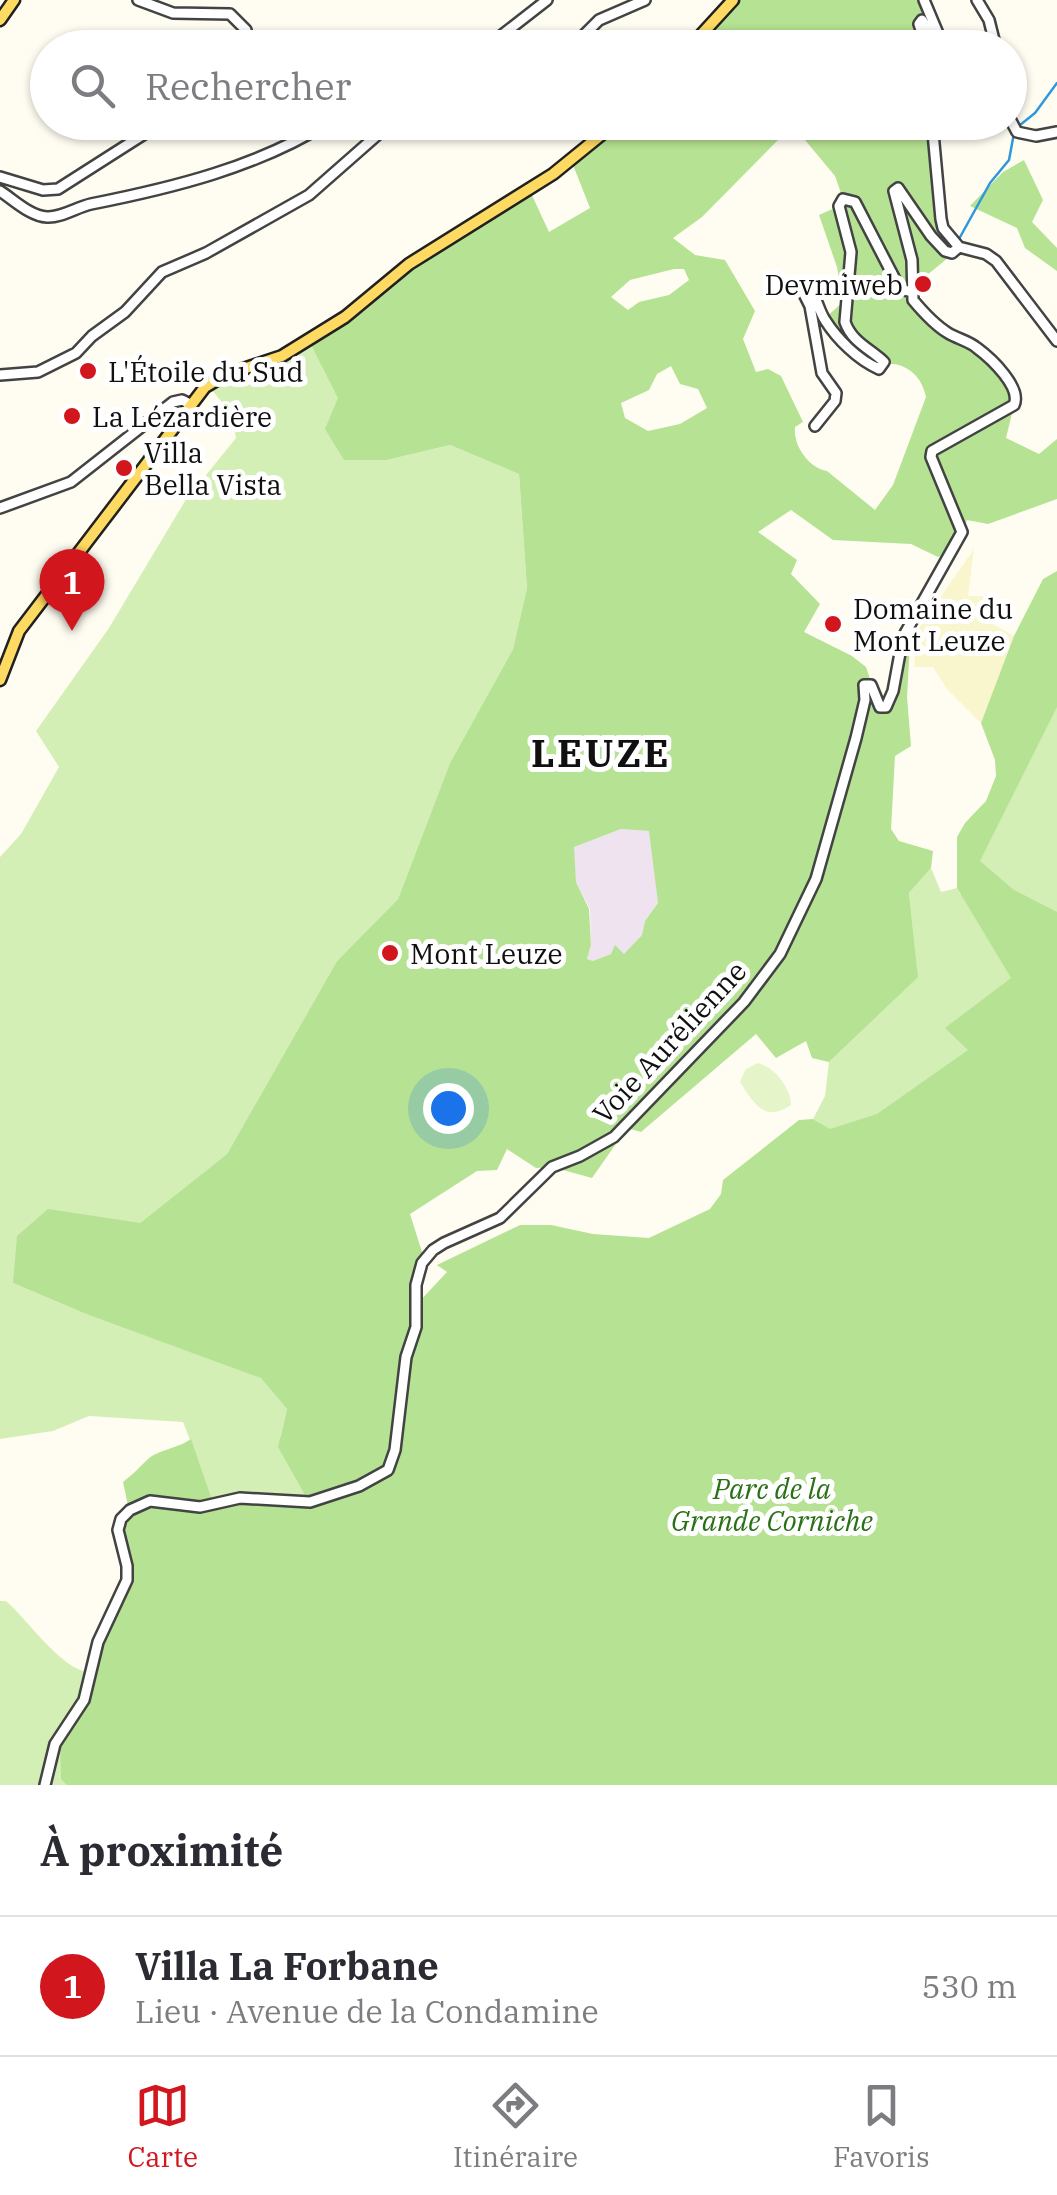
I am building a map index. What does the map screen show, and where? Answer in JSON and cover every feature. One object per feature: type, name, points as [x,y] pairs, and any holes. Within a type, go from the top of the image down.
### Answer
[{"type":"main road","points":[[0,20],[14,0]]},
{"type":"main road","points":[[706,30],[734,0]]},
{"type":"main road","points":[[0,680],[20,632],[205,388],[225,374],[282,356],[345,318],[408,264],[553,174],[595,140]]},
{"type":"street","points":[[138,0],[173,13],[230,14],[246,30]]},
{"type":"street","points":[[509,30],[547,0]]},
{"type":"street","points":[[589,30],[599,20],[645,0]]},
{"type":"street","points":[[924,0],[937,30]]},
{"type":"street","points":[[977,0],[992,30]]},
{"type":"street","points":[[1027,134],[1057,132]]},
{"type":"street","points":[[0,176],[43,190],[58,189],[135,140]]},
{"type":"street","points":[[0,192],[32,212],[54,217],[87,205],[135,198],[183,184],[300,140]]},
{"type":"street","points":[[0,375],[27,375],[76,352],[125,312],[162,272],[206,253],[309,195],[372,140]]},
{"type":"street","points":[[933,140],[943,228],[959,246],[996,261],[1057,342]]},
{"type":"street","points":[[815,426],[835,401],[836,393],[822,373],[804,287],[812,292],[824,319],[852,352],[879,369],[884,362],[860,345],[844,322],[851,252],[840,206],[843,199],[854,202],[900,288],[912,292],[912,260],[894,191],[902,191],[916,217],[945,250],[952,253],[959,246]]},
{"type":"street","name":"Voie Aurélienne","points":[[46,1785],[56,1744],[84,1700],[98,1642],[127,1580],[128,1566],[118,1530],[121,1519],[130,1510],[150,1502],[200,1507],[240,1498],[310,1502],[358,1486],[388,1470],[395,1450],[406,1357],[416,1327],[418,1272],[427,1256],[444,1243],[500,1218],[552,1167],[580,1156],[622,1131],[696,1054],[706,1038],[726,1022],[786,944],[816,879],[859,728],[864,685],[871,685],[880,707],[886,706],[903,637],[962,532],[931,457],[932,451],[1018,400],[1006,378],[976,346],[948,334],[913,300],[912,292]]},
{"type":"street","points":[[0,508],[72,482],[173,402],[182,400],[190,404]]},
{"type":"shaded area","points":[[974,549],[968,596],[998,596],[991,623],[1014,636],[981,723],[947,689],[933,667],[914,667],[917,631]]},
{"type":"shaded area","points":[[621,829],[650,831],[658,903],[645,921],[642,935],[624,955],[611,954],[593,961],[587,959],[591,945],[590,909],[576,882],[573,847]]},
{"type":"green space","points":[[740,0],[924,0],[936,30],[712,30]]},
{"type":"green space","points":[[603,140],[778,140],[702,217],[673,238],[695,255],[725,260],[755,311],[743,339],[756,372],[768,369],[781,376],[803,422],[795,427],[800,448],[814,466],[827,471],[875,510],[893,485],[926,397],[914,373],[899,365],[873,367],[824,319],[843,302],[837,267],[819,215],[839,206],[843,199],[835,176],[805,140],[930,140],[943,228],[954,243],[955,252],[915,285],[912,292],[926,315],[976,346],[1021,396],[1014,405],[1006,438],[1039,454],[1057,439],[1057,499],[988,524],[967,520],[952,552],[938,557],[911,544],[833,540],[791,510],[758,532],[797,560],[791,574],[820,604],[804,632],[866,667],[879,705],[886,706],[911,626],[907,697],[911,746],[895,756],[891,829],[899,841],[933,851],[931,868],[909,893],[918,977],[829,1062],[812,1058],[806,1041],[776,1058],[756,1034],[641,1132],[627,1128],[592,1178],[552,1167],[536,1168],[507,1149],[497,1170],[477,1171],[410,1214],[422,1252],[417,1304],[447,1272],[437,1265],[520,1225],[551,1225],[593,1234],[649,1238],[710,1209],[721,1194],[723,1180],[799,1120],[813,1119],[830,1129],[877,1114],[968,1050],[945,1028],[1011,978],[957,888],[957,837],[986,801],[996,776],[995,760],[981,723],[1014,636],[1043,579],[1057,571],[1057,707],[980,861],[1014,890],[1057,912],[1057,1785],[67,1785],[61,1779],[60,1734],[75,1714],[98,1642],[127,1580],[118,1530],[129,1510],[123,1482],[151,1457],[191,1439],[214,1506],[240,1498],[309,1502],[278,1447],[287,1409],[261,1378],[13,1283],[17,1236],[48,1209],[140,1223],[227,1154],[337,961],[398,899],[450,763],[513,649],[527,588],[519,474],[450,445],[387,460],[344,460],[325,429],[338,398],[311,345],[364,311],[401,276],[530,191],[549,232],[590,208],[573,165]],"holes":[[[684,269],[689,280],[669,295],[639,302],[628,310],[611,297],[630,280]],[[671,366],[680,384],[698,389],[707,408],[680,424],[648,431],[625,418],[621,403],[649,390],[657,374]],[[621,829],[649,831],[658,903],[645,921],[642,935],[624,954],[615,945],[611,954],[593,961],[587,959],[591,945],[589,909],[576,882],[574,847]]]},
{"type":"green space","points":[[1024,160],[1043,200],[1032,222],[1057,248],[1057,271],[1025,248],[1017,228],[970,206],[1003,172]]},
{"type":"green space","name":"Parc de la Grande Corniche","points":[[311,345],[339,398],[387,460],[450,445],[519,474],[527,588],[513,649],[450,763],[398,899],[337,961],[227,1154],[140,1223],[13,1283],[86,1314],[261,1377],[287,1409],[280,1437],[653,1250],[766,1173],[820,1123],[813,1119],[825,1096],[829,1062],[887,1006],[917,969],[909,893],[931,868],[941,892],[957,888],[961,895],[1057,585],[1057,1785],[0,1785],[0,1601],[6,1601],[67,1662],[88,1672],[201,1468],[183,1422],[89,1416],[53,1431],[0,1439],[0,857],[21,834],[59,767],[36,731],[109,628],[185,501],[236,438],[232,415],[212,390],[284,361]]},
{"type":"green space","points":[[757,1063],[780,1079],[791,1105],[767,1111],[750,1097],[740,1082],[745,1070]]},
{"type":"waterway","points":[[1027,119],[1057,83]]},
{"type":"waterway","points":[[959,239],[990,183],[1009,160],[1013,140]]},
{"type":"place","name":"Devmiweb","points":[[923,284]]},
{"type":"place","name":"L'Étoile du Sud","points":[[88,371]]},
{"type":"place","name":"La Lézardière","points":[[72,416]]},
{"type":"place","name":"Villa Bella Vista","points":[[124,468]]},
{"type":"place","name":"Domaine du Mont Leuze","points":[[833,624]]},
{"type":"place","name":"Villa La Forbane","points":[[72,631]]},
{"type":"place","name":"Mont Leuze","points":[[390,953]]},
{"type":"district","name":"LEUZE","points":[[601,752]]}]
